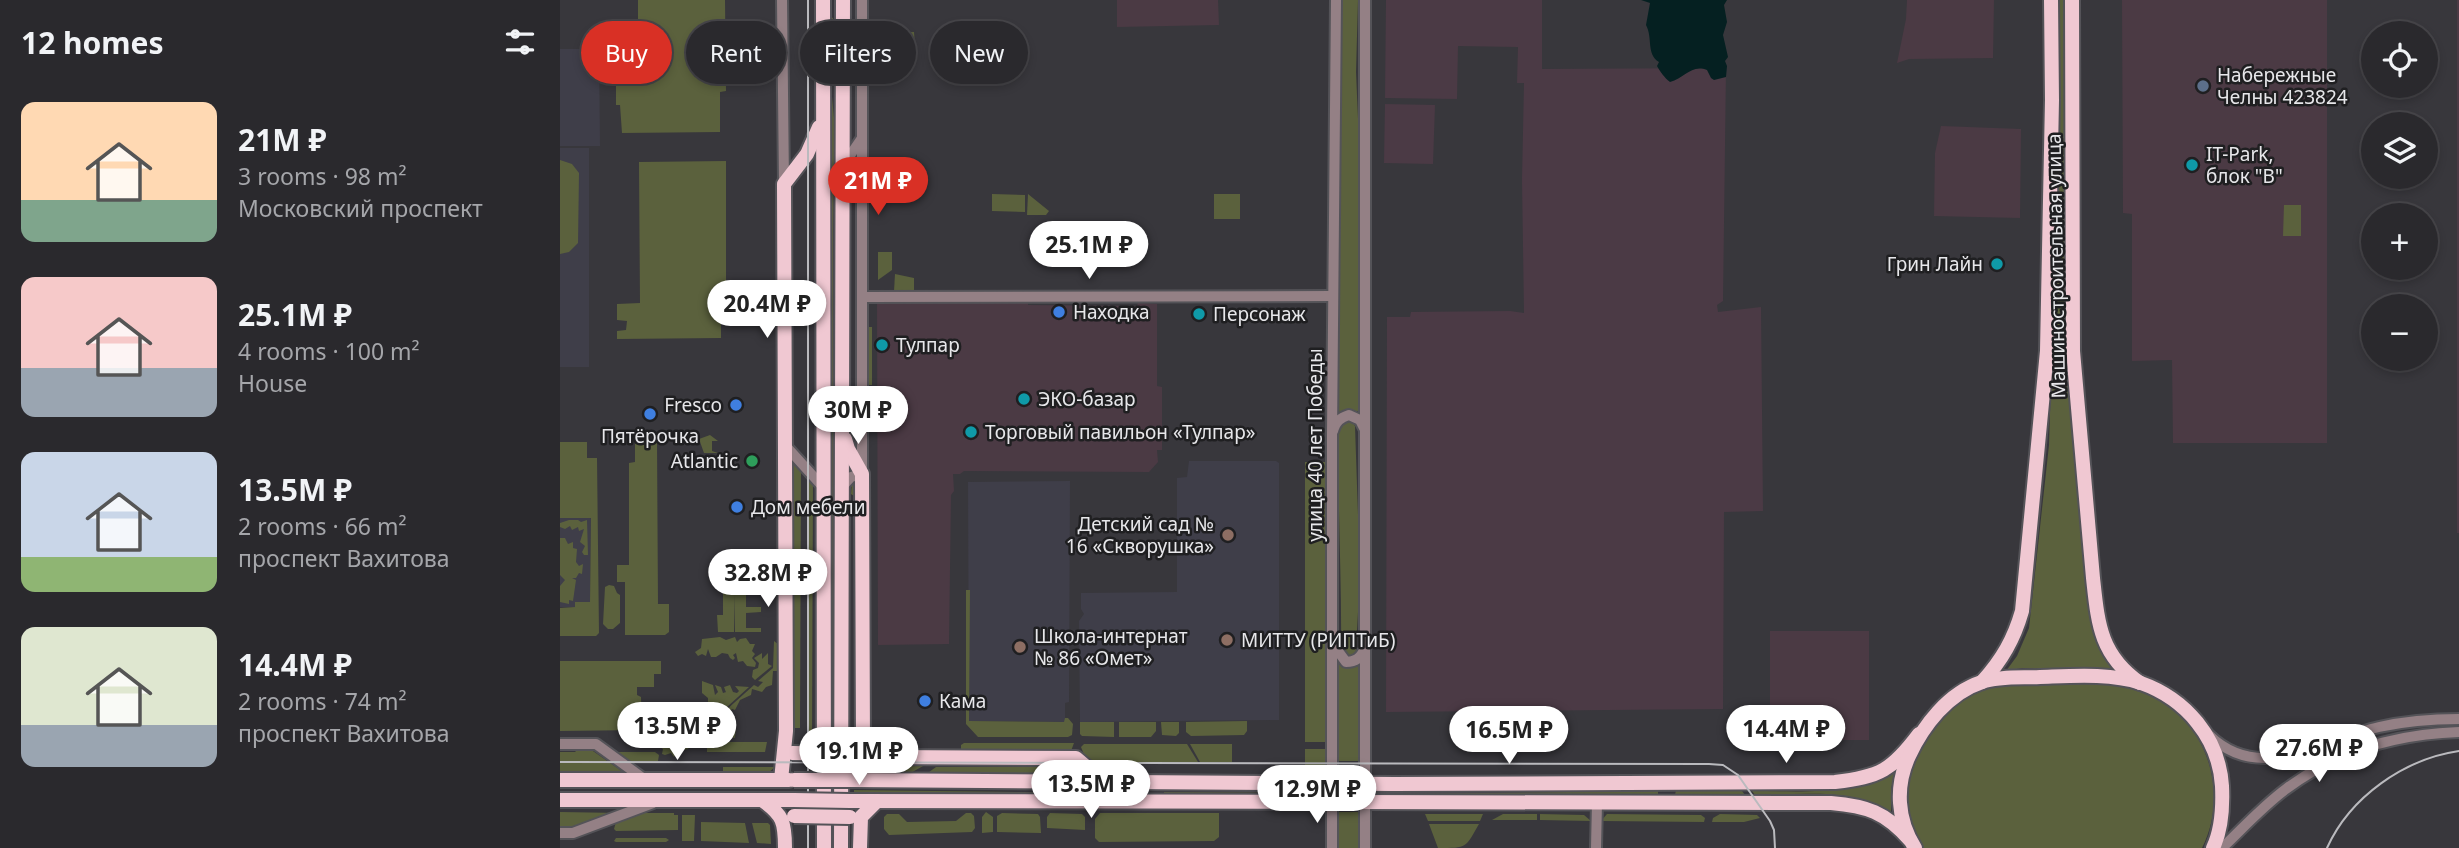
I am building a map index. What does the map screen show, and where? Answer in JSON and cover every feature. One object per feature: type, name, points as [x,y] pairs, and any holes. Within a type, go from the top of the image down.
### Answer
[{"type":"main road","points":[[823,0],[823,21]]},
{"type":"main road","points":[[843,0],[843,21]]},
{"type":"main road","name":"Машиностроительная улица","points":[[1982,681],[2008,649],[2022,611],[2044,398],[2052,100],[2051,0]]},
{"type":"main road","name":"Машиностроительная улица","points":[[2072,0],[2073,351],[2097,613],[2106,646],[2114,660],[2140,683]]},
{"type":"main road","points":[[824,21],[826,15],[832,13],[839,15],[842,21]]},
{"type":"main road","points":[[822,84],[824,848]]},
{"type":"main road","points":[[841,848],[843,84]]},
{"type":"main road","points":[[788,780],[784,184],[807,154],[822,119]]},
{"type":"main road","points":[[2048,214],[2060,227],[2067,226],[2071,215]]},
{"type":"main road","points":[[841,421],[848,449],[862,474],[857,751]]},
{"type":"main road","points":[[560,780],[1652,783],[1849,780],[1890,767],[1900,760],[1938,712],[1962,692],[1982,681],[2102,676],[2140,683],[2162,693],[2188,712],[2207,733],[2220,766],[2223,811],[2213,848]]},
{"type":"main road","points":[[1912,844],[1901,815],[1899,792],[1905,765],[1919,734]]},
{"type":"main road","points":[[789,752],[857,751],[886,757],[1076,758],[1103,781]]},
{"type":"main road","points":[[1136,803],[1157,797],[1159,792],[1158,788],[1138,782]]},
{"type":"main road","points":[[1651,803],[1671,796],[1672,792],[1671,789],[1652,783]]},
{"type":"main road","points":[[560,800],[1851,805],[1868,808],[1895,823],[1912,844]]},
{"type":"main road","points":[[762,800],[790,820],[855,820],[877,801]]},
{"type":"main road","points":[[785,848],[790,820]]},
{"type":"main road","points":[[855,820],[860,848]]},
{"type":"street","points":[[782,0],[784,184]]},
{"type":"street","points":[[841,488],[851,477],[862,474],[862,0]]},
{"type":"street","name":"улица 40 лет Победы","points":[[1332,848],[1336,0]]},
{"type":"street","points":[[1365,0],[1365,848]]},
{"type":"street","points":[[842,167],[863,137]]},
{"type":"street","points":[[862,297],[1333,296]]},
{"type":"street","points":[[1332,434],[1335,423],[1341,417],[1349,415],[1360,420],[1364,431]]},
{"type":"street","points":[[785,445],[823,487]]},
{"type":"street","points":[[1334,645],[1346,662],[1354,662],[1361,657],[1365,649]]},
{"type":"street","points":[[2207,733],[2233,753],[2252,759],[2273,760],[2377,728],[2424,720],[2459,719]]},
{"type":"street","points":[[2222,848],[2283,790],[2314,769],[2383,741],[2426,733],[2459,732]]},
{"type":"street","points":[[560,744],[596,744],[644,779]]},
{"type":"street","points":[[560,833],[573,834],[659,800]]},
{"type":"street","points":[[1596,848],[1597,803]]},
{"type":"shaded area","points":[[1117,0],[1218,0],[1219,25],[1117,27]]},
{"type":"shaded area","points":[[1386,0],[1542,0],[1542,69],[1726,68],[1723,301],[1717,305],[1718,312],[1761,307],[1763,511],[1724,512],[1723,709],[1386,712],[1387,317],[1410,317],[1411,312],[1524,313],[1524,83],[1517,83],[1518,47],[1458,46],[1457,99],[1385,98]]},
{"type":"shaded area","points":[[1641,0],[1727,0],[1724,5],[1727,22],[1723,35],[1728,57],[1725,61],[1726,77],[1714,80],[1707,70],[1697,69],[1670,82],[1652,55],[1646,25],[1650,3]]},
{"type":"shaded area","points":[[1907,0],[1994,0],[1993,58],[1909,59],[1897,63]]},
{"type":"shaded area","points":[[2122,0],[2327,0],[2327,443],[2173,443],[2172,360],[2132,361],[2132,214],[2123,213]]},
{"type":"shaded area","points":[[2459,0],[2459,533],[2457,533]]},
{"type":"shaded area","points":[[560,49],[581,49],[581,84],[599,84],[600,146],[560,146]]},
{"type":"shaded area","points":[[1385,104],[1435,105],[1433,164],[1384,163]]},
{"type":"shaded area","points":[[1941,126],[2021,129],[2020,218],[1934,216],[1935,153]]},
{"type":"shaded area","points":[[560,148],[589,148],[589,367],[560,367]]},
{"type":"shaded area","points":[[877,301],[1028,302],[1028,305],[1157,304],[1157,386],[1162,387],[1162,450],[1157,450],[1158,462],[1149,472],[964,471],[953,474],[949,644],[878,645]]},
{"type":"shaded area","points":[[1189,461],[1279,463],[1279,720],[1080,722],[1079,621],[1084,614],[1081,609],[1081,593],[1177,592],[1177,478],[1187,477]]},
{"type":"shaded area","points":[[1070,481],[1069,702],[1065,703],[1065,722],[969,721],[968,482]]},
{"type":"shaded area","points":[[560,518],[591,518],[590,602],[576,602],[575,607],[560,607]]},
{"type":"shaded area","points":[[1770,631],[1869,631],[1869,740],[1770,740]]},
{"type":"green space","points":[[638,0],[725,0],[725,21],[686,21],[686,84],[726,84],[726,91],[720,92],[720,132],[622,133],[620,105],[616,105],[616,84],[672,84],[672,21],[638,21]]},
{"type":"green space","points":[[1342,0],[1358,0],[1356,72],[1360,165],[1360,411],[1343,411],[1336,414]]},
{"type":"green space","points":[[2054,0],[2066,0],[2067,217],[2062,221],[2055,216]]},
{"type":"green space","points":[[829,84],[832,84],[835,128],[833,728],[830,728]]},
{"type":"green space","points":[[560,160],[572,164],[579,173],[578,243],[569,252],[560,254]]},
{"type":"green space","points":[[726,161],[726,303],[721,303],[721,338],[617,339],[617,331],[626,330],[627,321],[617,320],[617,304],[640,303],[639,162]]},
{"type":"green space","points":[[992,194],[1025,195],[1025,212],[992,211]]},
{"type":"green space","points":[[1028,194],[1049,211],[1046,215],[1027,215]]},
{"type":"green space","points":[[1214,194],[1240,194],[1240,219],[1214,219]]},
{"type":"green space","points":[[2284,205],[2301,205],[2301,236],[2283,236]]},
{"type":"green space","points":[[2051,232],[2065,233],[2068,350],[2090,593],[2118,672],[2022,668],[2006,671],[2017,656],[2029,628],[2049,445]]},
{"type":"green space","points":[[878,252],[892,252],[892,270],[878,280]]},
{"type":"green space","points":[[895,274],[914,278],[914,291],[894,291]]},
{"type":"green space","points":[[866,327],[872,327],[872,385],[865,385]]},
{"type":"green space","points":[[1352,421],[1355,426],[1360,574],[1356,650],[1355,654],[1348,657],[1341,652],[1339,429],[1343,422]]},
{"type":"green space","points":[[710,435],[718,441],[712,441],[712,451],[718,453],[704,453],[699,439]]},
{"type":"green space","points":[[635,440],[657,440],[658,604],[669,604],[669,632],[665,635],[625,635],[625,582],[617,582],[617,565],[629,565],[629,463],[635,462]]},
{"type":"green space","points":[[560,442],[587,442],[587,458],[597,458],[599,633],[596,636],[560,636],[560,608],[575,607],[575,602],[590,602],[591,518],[560,518]]},
{"type":"green space","points":[[787,453],[801,469],[800,728],[791,728]]},
{"type":"green space","points":[[1305,462],[1327,462],[1327,742],[1305,742]]},
{"type":"green space","points":[[808,470],[813,477],[812,747],[809,747]]},
{"type":"green space","points":[[857,480],[860,611],[854,610],[854,496],[851,494],[852,481]]},
{"type":"green space","points":[[587,520],[588,555],[582,552],[585,546],[580,542],[584,529],[579,531],[578,527],[572,530],[570,526],[565,529],[560,527],[560,523]]},
{"type":"green space","points":[[560,538],[565,538],[568,544],[573,542],[573,548],[577,549],[576,562],[579,566],[583,564],[582,574],[572,578],[576,580],[573,601],[569,600],[569,604],[560,602],[560,586],[565,580],[560,575]]},
{"type":"green space","points":[[714,557],[733,557],[733,581],[723,581],[723,563],[714,563]]},
{"type":"green space","points":[[614,586],[620,595],[620,623],[613,629],[608,629],[603,624],[605,587]]},
{"type":"green space","points":[[723,587],[746,588],[746,607],[761,607],[761,612],[746,613],[746,628],[761,628],[761,632],[735,632],[734,595],[734,632],[718,632],[717,615],[723,615]]},
{"type":"green space","points":[[966,590],[970,590],[969,721],[1064,722],[1065,718],[1068,718],[1073,724],[1072,735],[978,737],[966,724]]},
{"type":"green space","points":[[720,637],[726,640],[735,637],[737,642],[746,638],[750,644],[755,644],[752,658],[756,663],[755,667],[747,666],[743,661],[738,662],[736,653],[733,660],[728,654],[722,653],[711,657],[708,649],[706,656],[698,656],[695,652],[701,648],[702,639]]},
{"type":"green space","points":[[774,641],[779,645],[780,671],[773,671],[772,685],[762,692],[752,689],[751,695],[740,700],[735,710],[732,709],[728,713],[734,719],[732,728],[736,725],[735,738],[729,733],[723,735],[722,726],[730,725],[724,723],[718,724],[722,728],[719,732],[717,730],[716,735],[704,729],[709,723],[708,716],[713,718],[715,715],[708,711],[708,708],[713,708],[702,693],[702,681],[713,685],[715,695],[718,692],[715,685],[721,687],[723,693],[726,692],[724,687],[730,685],[733,692],[737,693],[739,691],[735,686],[749,687],[715,720],[754,685],[758,687],[763,682],[758,681],[773,668]]},
{"type":"green space","points":[[762,653],[762,659],[768,653],[768,664],[772,666],[755,680],[752,677],[753,670],[758,668],[759,663],[754,658]]},
{"type":"green space","points":[[560,661],[661,661],[661,674],[654,674],[654,687],[637,687],[637,695],[641,697],[642,730],[560,731]]},
{"type":"green space","points":[[1338,664],[1354,667],[1360,664],[1360,761],[1338,761]]},
{"type":"green space","points":[[2026,681],[2113,682],[2149,692],[2171,706],[2189,725],[2203,747],[2211,771],[2214,797],[2211,823],[2202,848],[1919,848],[1910,827],[1908,782],[1924,739],[1937,721],[1954,705],[1973,693],[1992,686]]},
{"type":"green space","points":[[1247,721],[1244,735],[1191,736],[1186,732],[1186,722]]},
{"type":"green space","points":[[1080,722],[1114,722],[1114,737],[1082,736]]},
{"type":"green space","points":[[1119,722],[1156,722],[1156,731],[1151,737],[1119,737]]},
{"type":"green space","points":[[1161,722],[1179,722],[1179,733],[1176,736],[1162,735]]},
{"type":"green space","points":[[716,742],[767,742],[765,752],[707,752],[707,748],[716,748]]},
{"type":"green space","points":[[668,743],[680,744],[689,749],[679,750],[678,757],[671,753],[662,754],[663,749],[660,747]]},
{"type":"green space","points":[[1074,743],[1071,751],[961,753],[961,745]]},
{"type":"green space","points":[[1084,744],[1187,744],[1198,762],[1087,762],[1081,747]]},
{"type":"green space","points":[[1190,744],[1232,744],[1232,762],[1200,762]]},
{"type":"green space","points":[[1305,749],[1327,749],[1326,764],[1316,775],[1305,775]]},
{"type":"green space","points":[[593,751],[626,774],[560,774],[560,752]]},
{"type":"green space","points":[[610,752],[655,752],[659,755],[658,761],[623,761]]},
{"type":"green space","points":[[923,766],[909,774],[855,774],[856,767]]},
{"type":"green space","points":[[723,767],[775,767],[767,774],[723,774]]},
{"type":"green space","points":[[936,767],[1073,767],[1082,775],[925,775]]},
{"type":"green space","points":[[1896,772],[1891,788],[1891,812],[1876,804],[1843,796],[1755,795],[1752,791],[1843,789],[1878,780]]},
{"type":"green space","points":[[854,790],[1105,793],[854,793]]},
{"type":"green space","points":[[1676,790],[1742,791],[1745,795],[1675,795]]},
{"type":"green space","points":[[1658,791],[1658,794],[1594,797],[1392,799],[1392,794]]},
{"type":"green space","points":[[1164,792],[1295,793],[1295,798],[1164,797]]},
{"type":"green space","points":[[560,812],[621,813],[574,831],[560,831]]},
{"type":"green space","points":[[986,812],[993,817],[993,832],[982,833],[982,817]]},
{"type":"green space","points":[[1336,812],[1361,812],[1361,848],[1337,848]]},
{"type":"green space","points":[[635,813],[674,813],[678,815],[678,830],[614,829],[616,822]]},
{"type":"green space","points":[[966,813],[974,816],[975,828],[972,832],[889,835],[884,829],[884,817],[887,814],[899,814],[907,822],[956,821]]},
{"type":"green space","points":[[1002,813],[1038,814],[1041,833],[997,832],[997,816]]},
{"type":"green space","points":[[1050,813],[1082,814],[1085,817],[1085,830],[1047,828],[1047,817]]},
{"type":"green space","points":[[1100,813],[1219,813],[1219,837],[1214,841],[1099,842],[1095,838],[1095,819]]},
{"type":"green space","points":[[1425,814],[1483,814],[1480,821],[1428,821]]},
{"type":"green space","points":[[1503,814],[1537,814],[1537,820],[1492,820]]},
{"type":"green space","points":[[1540,814],[1584,815],[1591,821],[1540,820]]},
{"type":"green space","points":[[1607,814],[1701,815],[1705,818],[1704,822],[1601,821]]},
{"type":"green space","points":[[1720,814],[1757,815],[1760,818],[1744,822],[1712,822],[1713,818]]},
{"type":"green space","points":[[682,815],[695,815],[694,841],[682,841]]},
{"type":"green space","points":[[701,822],[745,823],[749,843],[701,841]]},
{"type":"green space","points":[[752,823],[770,825],[771,844],[757,843]]},
{"type":"green space","points":[[1429,824],[1479,824],[1464,845],[1438,848]]},
{"type":"green space","points":[[616,838],[666,838],[669,840],[616,842]]},
{"type":"tram line","points":[[808,0],[808,848]]},
{"type":"tram line","points":[[2327,848],[2350,812],[2381,783],[2418,762],[2459,751]]},
{"type":"tram line","points":[[560,762],[1709,764],[1723,765],[1738,775],[1770,821],[1774,830],[1775,848]]},
{"type":"place","name":"Набережные Челны 423824","points":[[2203,86]]},
{"type":"place","name":"IT-Park, блок \"В\"","points":[[2192,165]]},
{"type":"place","name":"Грин Лайн","points":[[1997,264]]},
{"type":"place","name":"Находка","points":[[1059,312]]},
{"type":"place","name":"Персонаж","points":[[1199,314]]},
{"type":"place","name":"Тулпар","points":[[882,345]]},
{"type":"place","name":"ЭКО-базар","points":[[1024,399]]},
{"type":"place","name":"Fresco","points":[[736,405]]},
{"type":"place","name":"Пятёрочка","points":[[650,414]]},
{"type":"place","name":"Торговый павильон «Тулпар»","points":[[971,432]]},
{"type":"place","name":"Atlantic","points":[[752,461]]},
{"type":"place","name":"Дом мебели","points":[[737,507]]},
{"type":"place","name":"Детский сад № 16 «Скворушка»","points":[[1228,535]]},
{"type":"place","name":"МИТТУ (РИПТиБ)","points":[[1227,640]]},
{"type":"place","name":"Школа-интернат № 86 «Омет»","points":[[1020,647]]},
{"type":"place","name":"Кама","points":[[925,701]]}]
